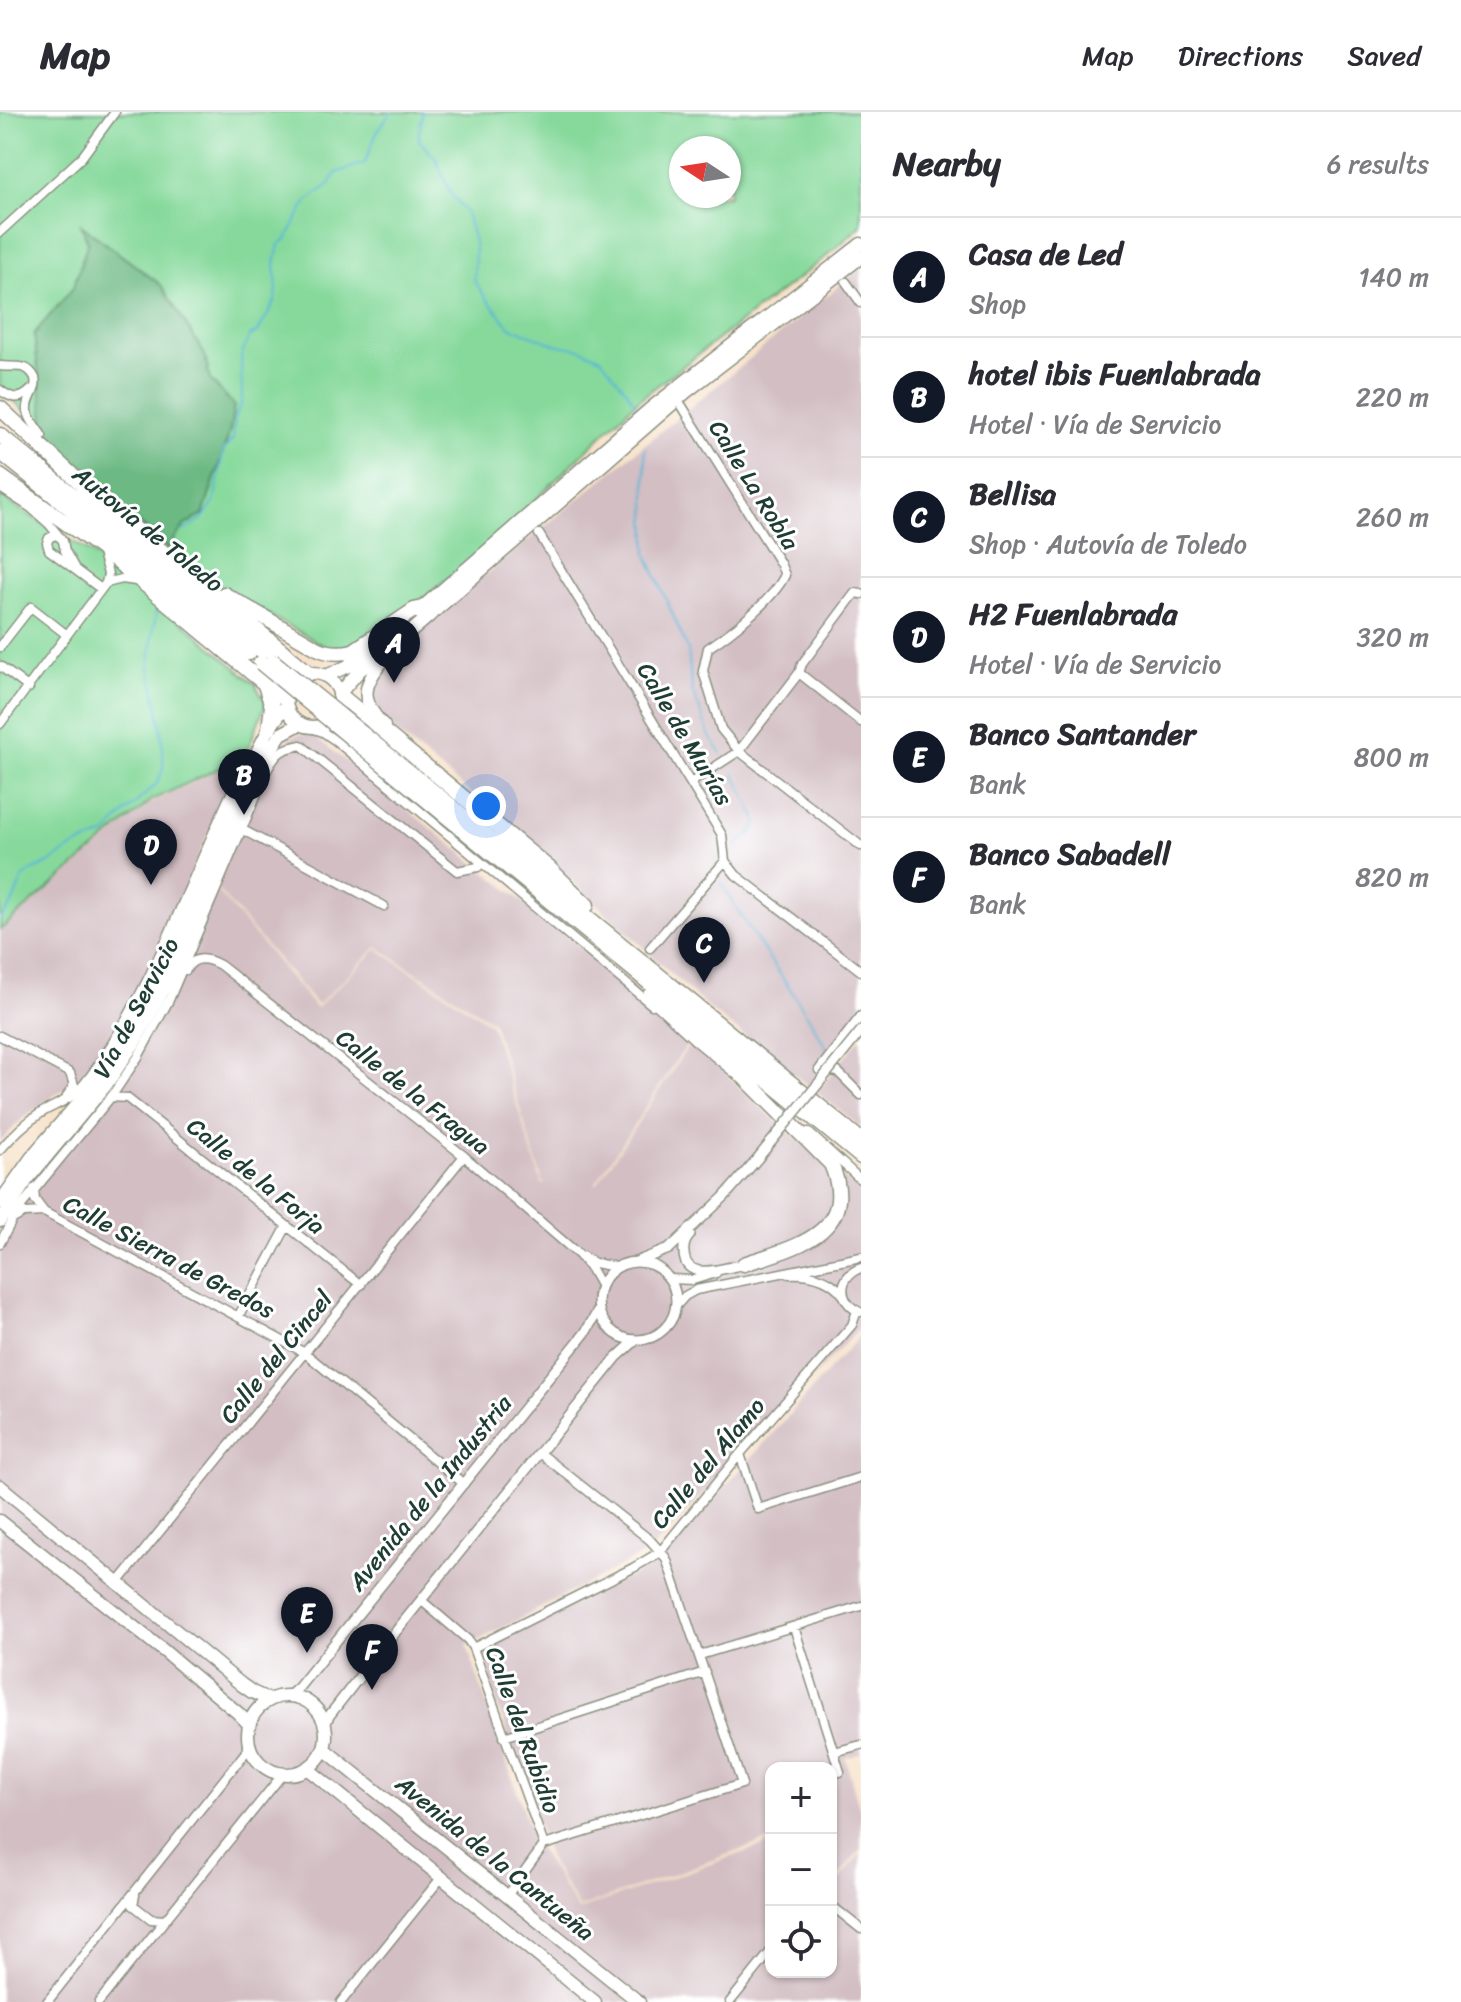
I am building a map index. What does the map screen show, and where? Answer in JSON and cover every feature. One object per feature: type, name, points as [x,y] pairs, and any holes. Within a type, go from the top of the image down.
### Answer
[{"type":"highway","points":[[0,397],[105,502]]},
{"type":"highway","points":[[0,408],[86,488],[309,673]]},
{"type":"highway","points":[[0,421],[267,657],[606,948],[861,1157]]},
{"type":"highway","points":[[0,433],[76,490]]},
{"type":"highway","name":"Autovía de Toledo","points":[[0,433],[267,657]]},
{"type":"highway","name":"Autovía de Toledo","points":[[0,452],[92,527],[267,657]]},
{"type":"highway","points":[[0,476],[101,548],[286,702]]},
{"type":"highway","points":[[185,571],[317,648],[332,653],[353,651],[414,610],[423,608]]},
{"type":"highway","points":[[265,684],[272,706],[269,729]]},
{"type":"highway","points":[[340,694],[407,753],[550,869],[622,944]]},
{"type":"highway","points":[[361,735],[450,804],[861,1140]]},
{"type":"highway","points":[[606,948],[628,974],[744,1077],[837,1173],[841,1207],[831,1228],[807,1243],[744,1264]]},
{"type":"main road","points":[[326,676],[348,666],[423,608],[650,409],[861,244]]},
{"type":"main road","points":[[286,702],[291,716],[304,725],[317,727],[332,719],[337,712],[340,694],[360,670],[406,636],[686,392],[861,257]]},
{"type":"main road","points":[[406,636],[374,670],[369,679],[366,699],[377,719],[407,753]]},
{"type":"main road","points":[[0,1202],[67,1106],[106,1068],[154,985],[259,748],[286,702],[293,682],[300,676],[318,673],[335,683],[340,694]]},
{"type":"main road","points":[[6,1220],[27,1180],[106,1085],[139,1034],[180,954],[238,820],[281,734],[304,725]]},
{"type":"main road","points":[[0,1486],[242,1685],[270,1700]]},
{"type":"main road","points":[[0,1521],[164,1651],[249,1724]]},
{"type":"main road","points":[[289,1696],[312,1704],[325,1725],[326,1737],[324,1749],[308,1769],[282,1775],[256,1761],[247,1736],[249,1724],[257,1710],[270,1700],[289,1696]]},
{"type":"main road","name":"Avenida de la Cantueña","points":[[324,1749],[639,2002]]},
{"type":"main road","name":"Avenida de la Cantueña","points":[[308,1769],[595,2002]]},
{"type":"street","points":[[0,232],[82,157],[115,112]]},
{"type":"street","points":[[846,282],[861,303]]},
{"type":"street","points":[[0,366],[21,365],[35,378],[37,387],[28,406],[28,414],[42,436]]},
{"type":"street","points":[[0,390],[15,398],[25,397],[35,378]]},
{"type":"street","name":"Calle La Robla","points":[[682,406],[785,575],[781,583],[728,636],[708,648],[703,671],[721,729],[739,751]]},
{"type":"street","points":[[0,488],[31,508],[60,538],[75,569]]},
{"type":"street","name":"Calle de Murías","points":[[539,534],[692,782],[722,835],[725,861]]},
{"type":"street","points":[[60,538],[55,535],[49,538],[49,550],[104,586]]},
{"type":"street","points":[[0,724],[104,586],[108,574],[101,548]]},
{"type":"street","points":[[104,586],[122,579],[141,581]]},
{"type":"street","points":[[692,782],[739,751],[799,673],[802,664],[846,603],[855,593],[861,594]]},
{"type":"street","points":[[0,647],[31,607],[67,635]]},
{"type":"street","points":[[0,666],[29,688]]},
{"type":"street","points":[[799,673],[861,722]]},
{"type":"street","points":[[304,725],[336,741],[625,983],[698,1039]]},
{"type":"street","name":"Vía de Servicio","points":[[0,1243],[6,1220],[111,1097],[138,1057],[169,1000],[243,830],[265,768],[285,748],[301,745],[457,871],[478,867]]},
{"type":"street","points":[[739,751],[861,846]]},
{"type":"street","name":"Vía de Servicio","points":[[0,1150],[38,1114],[67,1106],[97,1066],[160,954],[232,791]]},
{"type":"street","points":[[243,830],[384,906]]},
{"type":"street","points":[[650,948],[725,861],[736,875],[861,971]]},
{"type":"street","name":"Calle de la Fragua","points":[[169,1000],[189,964],[208,959],[220,965],[464,1156],[578,1254],[600,1285]]},
{"type":"street","points":[[861,1016],[819,1070],[838,1072],[861,1095]]},
{"type":"street","points":[[744,1264],[698,1272],[686,1264],[686,1239],[708,1219],[861,1031]]},
{"type":"street","points":[[0,1036],[70,1073],[74,1085],[67,1106]]},
{"type":"street","points":[[744,1077],[861,1180]]},
{"type":"street","points":[[111,1097],[127,1098],[123,1089],[124,1078]]},
{"type":"street","name":"Calle de la Forja","points":[[127,1098],[361,1285]]},
{"type":"street","name":"Calle del Cincel","points":[[118,1583],[464,1156]]},
{"type":"street","name":"Calle Sierra de Gredos","points":[[34,1189],[35,1200],[44,1212],[305,1353],[464,1484]]},
{"type":"street","points":[[724,1197],[669,1249],[616,1267],[607,1275],[600,1285],[598,1311],[603,1323],[612,1332],[635,1341],[648,1339],[669,1324],[676,1306],[696,1290],[861,1257]]},
{"type":"street","name":"Calle Sierra de Gredos","points":[[6,1220],[24,1213],[44,1212]]},
{"type":"street","points":[[238,1317],[287,1226]]},
{"type":"street","points":[[667,1276],[669,1249]]},
{"type":"street","name":"Calle de la Fragua","points":[[578,1254],[595,1263],[616,1267]]},
{"type":"street","points":[[637,1261],[657,1267],[667,1276],[674,1288],[676,1306]]},
{"type":"street","points":[[667,1276],[693,1280],[744,1264]]},
{"type":"street","points":[[844,1296],[843,1286],[847,1276],[861,1268]]},
{"type":"street","points":[[768,1276],[800,1274],[819,1277],[837,1287],[848,1305],[859,1312]]},
{"type":"street","name":"Avenida de la Industria","points":[[289,1696],[464,1484],[585,1333],[598,1311]]},
{"type":"street","name":"Calle del Álamo","points":[[473,1648],[660,1552],[852,1325],[859,1312]]},
{"type":"street","points":[[325,1725],[343,1698],[617,1357],[635,1341]]},
{"type":"street","points":[[507,1896],[544,1845],[742,1784],[666,1558],[650,1540],[540,1453]]},
{"type":"street","points":[[740,1454],[758,1509],[861,1477]]},
{"type":"street","name":"Calle del Rubidio","points":[[422,1601],[468,1640],[473,1648],[544,1845]]},
{"type":"street","points":[[700,1655],[861,1606]]},
{"type":"street","points":[[794,1627],[840,1772]]},
{"type":"street","points":[[504,1737],[705,1672]]},
{"type":"street","points":[[834,1752],[861,1745]]},
{"type":"street","points":[[47,2002],[249,1748]]},
{"type":"street","points":[[99,2002],[282,1775]]},
{"type":"street","points":[[341,2002],[441,1878]]},
{"type":"street","points":[[135,1891],[133,1905],[151,1919],[165,1920]]},
{"type":"street","points":[[832,1906],[861,1929]]},
{"type":"street","points":[[730,2002],[765,1958]]},
{"type":"shaded area","points":[[861,268],[861,1021],[809,1086],[706,1006],[529,841],[368,709],[370,669]]},
{"type":"shaded area","points":[[300,734],[314,736],[674,1021],[690,1040],[595,1184],[692,1041],[767,1113],[861,1192],[861,1326],[650,1551],[467,1646],[533,1839],[578,1910],[765,1845],[765,1978],[837,1978],[837,1883],[861,1853],[861,2002],[0,2002],[0,1235],[13,1210],[112,1088],[164,1000],[214,887],[316,1008],[377,949],[491,1024],[542,1184],[550,1184],[543,1183],[493,1022],[377,947],[317,1005],[215,886],[271,756],[290,737]]},
{"type":"shaded area","points":[[246,760],[218,811],[158,949],[114,1030],[84,1077],[24,1117],[0,1142],[0,932],[151,803]]},
{"type":"shaded area","points":[[861,1037],[861,1128],[817,1092]]},
{"type":"shaded area","points":[[861,1334],[861,1753],[845,1758],[861,1814],[861,1849],[837,1878],[837,1762],[765,1762],[765,1841],[579,1908],[550,1861],[479,1650],[658,1563]]},
{"type":"green space","points":[[0,112],[861,112],[861,226],[822,260],[637,401],[489,545],[423,599],[347,647],[326,647],[221,588],[170,553],[96,486],[82,464],[53,441],[0,388]]},
{"type":"green space","points":[[81,225],[161,285],[205,355],[210,380],[234,405],[230,431],[203,515],[185,525],[168,548],[94,483],[45,429],[34,334],[73,288],[88,242]]},
{"type":"green space","points":[[0,497],[127,575],[255,684],[266,703],[245,756],[152,800],[0,930]]},
{"type":"waterway","points":[[183,531],[201,520],[214,503],[223,451],[233,439],[235,418],[242,401],[241,357],[249,336],[258,332],[275,301],[275,264],[279,244],[286,240],[307,201],[330,184],[336,173],[365,163],[377,132],[391,112]]},
{"type":"waterway","points":[[423,112],[418,139],[436,159],[450,193],[466,212],[475,246],[474,280],[486,298],[510,327],[601,358],[638,408]]},
{"type":"waterway","points":[[645,448],[647,555],[688,650],[692,690],[710,737],[722,754]]},
{"type":"waterway","points":[[0,919],[11,906],[22,879],[75,846],[107,834],[158,782],[163,769],[163,750],[150,667],[157,607]]},
{"type":"waterway","points":[[734,774],[757,824],[736,846]]},
{"type":"waterway","points":[[722,884],[827,1049]]},
{"type":"place","name":"Casa de Led","points":[[394,683]]},
{"type":"place","name":"hotel ibis Fuenlabrada","points":[[244,815]]},
{"type":"place","name":"H2 Fuenlabrada","points":[[151,885]]},
{"type":"place","name":"Bellisa","points":[[704,983]]},
{"type":"place","name":"Banco Santander","points":[[307,1653]]},
{"type":"place","name":"Banco Sabadell","points":[[372,1690]]}]
